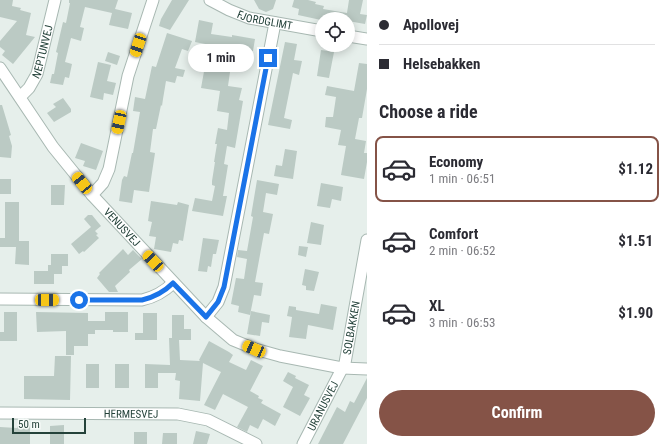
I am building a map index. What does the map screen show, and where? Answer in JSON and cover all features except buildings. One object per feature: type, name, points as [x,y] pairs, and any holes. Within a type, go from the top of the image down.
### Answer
[{"type":"street","name":"NEPTUNVEJ","points":[[20,97],[29,88],[37,74],[55,0]]},
{"type":"street","points":[[92,195],[103,183],[109,169],[128,76],[153,0]]},
{"type":"street","name":"FJORDGLIMT","points":[[210,0],[229,10],[243,15],[274,23],[315,30]]},
{"type":"street","points":[[206,317],[218,302],[224,287],[274,23]]},
{"type":"street","points":[[355,37],[367,39]]},
{"type":"street","name":"VENUSVEJ","points":[[0,68],[52,147],[92,195],[206,317],[233,340],[254,349],[342,368],[367,369]]},
{"type":"street","name":"SOLBAKKEN","points":[[342,368],[345,363],[367,240]]},
{"type":"street","points":[[0,299],[142,300],[152,298],[173,283]]},
{"type":"street","name":"URANUSVEJ","points":[[303,444],[342,368]]},
{"type":"street","name":"HERMESVEJ","points":[[0,413],[178,414],[208,420],[256,444]]},
{"type":"route","points":[[79,300],[142,300],[152,298],[173,283],[206,317],[218,302],[224,287],[268,58]]}]
